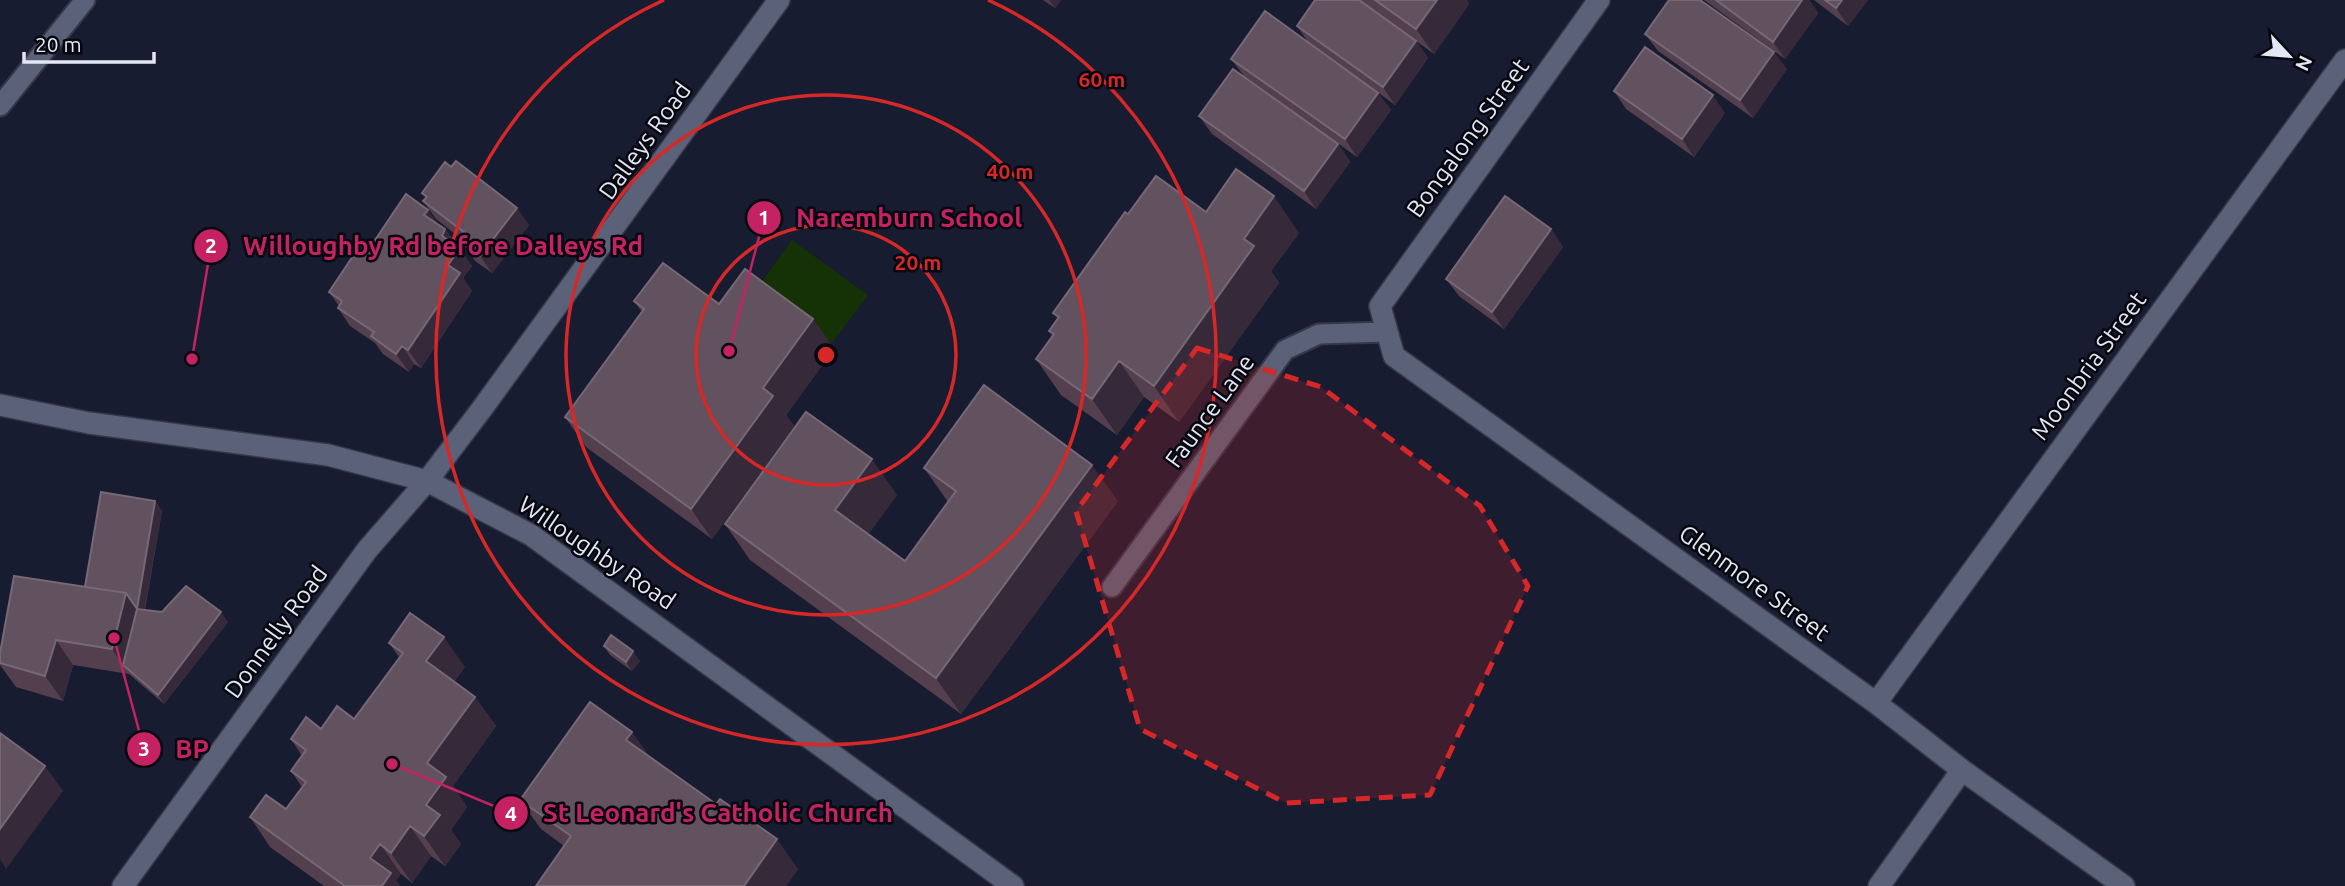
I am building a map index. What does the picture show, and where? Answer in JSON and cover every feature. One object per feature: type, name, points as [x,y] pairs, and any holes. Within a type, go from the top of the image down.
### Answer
[{"type":"street","name":"Dalleys Road","points":[[427,481],[779,0]]},
{"type":"street","name":"Bongalong Street","points":[[1380,306],[1599,0]]},
{"type":"street","name":"Moonbria Street","points":[[1876,703],[2345,60]]},
{"type":"street","name":"Glenmore Street","points":[[1380,306],[1394,356],[1876,703],[1962,770],[2124,886]]},
{"type":"street","name":"Willoughby Road","points":[[0,405],[89,423],[328,455],[427,481],[531,535],[1013,886]]},
{"type":"street","name":"Donnelly Road","points":[[123,886],[367,550],[427,481]]},
{"type":"street","points":[[1879,886],[1962,770]]},
{"type":"lane","points":[[0,107],[85,0]]},
{"type":"lane","name":"Faunce Lane","points":[[1112,587],[1285,350],[1319,334],[1387,332]]},
{"type":"highlighted area","points":[[1197,348],[1321,387],[1480,506],[1528,586],[1430,795],[1286,803],[1140,729],[1076,511]]},
{"type":"green space","points":[[792,240],[868,295],[832,343],[757,288]]},
{"type":"building","points":[[1315,0],[1359,0],[1416,41],[1383,87],[1297,26]]},
{"type":"building","points":[[1375,0],[1437,0],[1416,29]]},
{"type":"building","points":[[1669,0],[1700,0],[1774,52],[1740,100],[1645,34]]},
{"type":"building","points":[[1716,0],[1802,0],[1773,42]]},
{"type":"building","points":[[1825,0],[1842,0],[1836,8]]},
{"type":"building","points":[[1265,11],[1378,93],[1345,139],[1231,59]]},
{"type":"building","points":[[1645,47],[1713,95],[1682,139],[1614,91]]},
{"type":"building","points":[[1233,69],[1338,144],[1304,191],[1199,116]]},
{"type":"building","points":[[456,161],[517,208],[480,256],[463,243],[469,236],[423,201],[427,197],[422,193],[445,162],[451,167]]},
{"type":"building","points":[[1236,169],[1274,196],[1244,239],[1254,246],[1154,386],[1119,361],[1092,399],[1036,359],[1054,334],[1049,331],[1059,317],[1053,313],[1125,212],[1128,214],[1156,176],[1206,212]]},
{"type":"building","points":[[406,194],[428,210],[424,215],[445,229],[442,236],[460,248],[448,265],[460,273],[408,350],[402,346],[396,354],[371,336],[374,332],[338,308],[342,301],[329,292],[361,244],[369,249]]},
{"type":"building","points":[[1505,196],[1551,229],[1492,312],[1446,279]]},
{"type":"building","points":[[663,263],[719,304],[745,269],[813,319],[763,388],[773,396],[691,509],[565,417],[644,309],[634,301]]},
{"type":"building","points":[[984,385],[1092,465],[936,678],[725,524],[806,412],[872,459],[835,510],[905,561],[956,491],[924,468]]},
{"type":"building","points":[[101,492],[155,501],[137,609],[126,593],[85,587]]},
{"type":"building","points":[[14,576],[126,593],[112,649],[56,640],[45,676],[0,663]]},
{"type":"building","points":[[186,586],[221,612],[158,695],[123,665],[137,609],[162,612]]},
{"type":"building","points":[[410,613],[444,637],[426,661],[475,697],[427,763],[446,777],[426,805],[440,815],[424,836],[410,826],[391,853],[380,844],[370,858],[391,873],[382,886],[345,886],[250,817],[266,795],[286,809],[306,782],[291,771],[306,750],[291,739],[306,717],[321,729],[337,706],[354,719],[403,653],[389,643]]},
{"type":"building","points":[[611,635],[633,651],[626,662],[604,646]]},
{"type":"building","points":[[590,702],[632,732],[626,740],[716,804],[720,799],[777,839],[744,886],[536,886],[571,836],[520,800]]},
{"type":"building","points":[[0,733],[45,766],[0,829]]},
{"type":"place","name":"Naremburn School","points":[[729,351]]},
{"type":"place","name":"Willoughby Rd before Dalleys Rd","points":[[192,359]]},
{"type":"place","name":"BP","points":[[114,638]]},
{"type":"place","name":"St Leonard's Catholic Church","points":[[392,764]]}]
